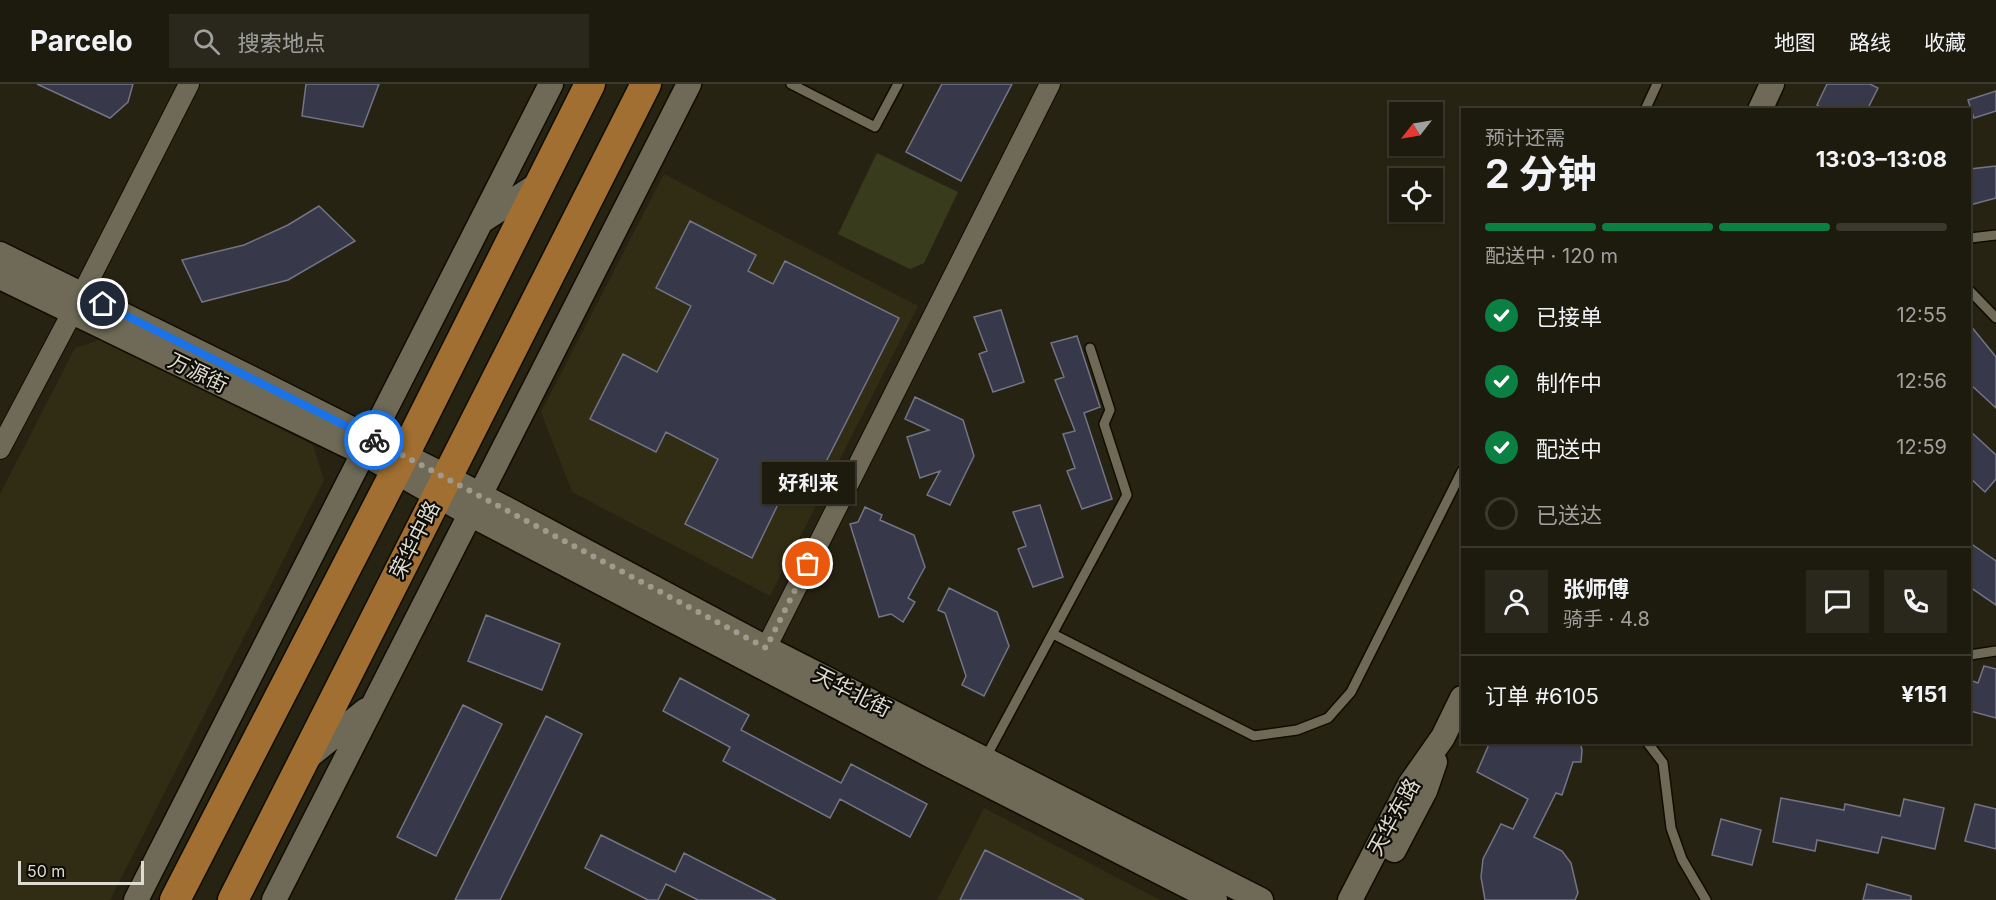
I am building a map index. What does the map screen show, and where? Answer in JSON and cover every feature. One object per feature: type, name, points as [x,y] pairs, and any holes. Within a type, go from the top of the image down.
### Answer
[{"type":"main road","points":[[175,900],[400,463],[590,84]]},
{"type":"main road","name":"荣华中路","points":[[233,900],[646,84]]},
{"type":"street","points":[[0,449],[189,84]]},
{"type":"street","points":[[136,900],[551,84]]},
{"type":"street","points":[[274,900],[689,84]]},
{"type":"street","points":[[766,648],[1050,84]]},
{"type":"street","points":[[1761,108],[1772,84]]},
{"type":"street","points":[[480,222],[540,183]]},
{"type":"street","name":"万源街","points":[[0,254],[77,303],[367,446],[442,486]]},
{"type":"street","name":"万源街","points":[[0,277],[77,303]]},
{"type":"street","name":"天华北街","points":[[442,486],[930,755],[1215,900]]},
{"type":"street","name":"天华北街","points":[[476,504],[766,648],[1261,900]]},
{"type":"street","name":"天华东路","points":[[1368,900],[1425,791],[1443,737],[1461,700]]},
{"type":"street","points":[[303,762],[374,704]]},
{"type":"street","name":"天华东路","points":[[1350,900],[1410,784],[1443,737]]},
{"type":"lane","points":[[791,84],[875,127],[898,84]]},
{"type":"lane","points":[[1645,108],[1657,84]]},
{"type":"lane","points":[[1971,238],[1996,235]]},
{"type":"lane","points":[[1971,292],[1996,318]]},
{"type":"lane","points":[[985,760],[1127,495],[1104,424],[1110,410],[1090,348]]},
{"type":"lane","points":[[1053,634],[1254,736],[1297,730],[1328,717],[1351,692],[1461,473]]},
{"type":"lane","points":[[1971,655],[1996,651]]},
{"type":"lane","points":[[1649,744],[1663,763],[1671,828],[1682,859],[1706,900]]},
{"type":"shaded area","points":[[664,174],[918,306],[770,596],[572,492],[541,412]]},
{"type":"shaded area","points":[[99,340],[313,445],[324,480],[110,900],[0,900],[0,494],[75,348]]},
{"type":"shaded area","points":[[984,808],[1160,900],[937,900]]},
{"type":"green space","points":[[877,153],[958,192],[924,263],[910,269],[838,234]]},
{"type":"building","points":[[37,84],[133,84],[128,102],[110,118]]},
{"type":"building","points":[[306,84],[379,84],[363,127],[302,116]]},
{"type":"building","points":[[942,84],[1012,84],[961,181],[906,152]]},
{"type":"building","points":[[1827,84],[1870,84],[1878,88],[1868,108],[1822,108],[1817,105]]},
{"type":"building","points":[[1996,91],[1996,111],[1974,118],[1968,100]]},
{"type":"building","points":[[1996,166],[1996,198],[1971,205],[1971,169]]},
{"type":"building","points":[[319,206],[355,241],[288,280],[202,302],[182,260],[244,245],[288,225]]},
{"type":"building","points":[[690,221],[756,255],[748,271],[773,284],[785,261],[899,318],[805,503],[784,492],[752,558],[685,524],[718,459],[666,432],[656,452],[590,419],[623,354],[657,372],[691,306],[656,288]]},
{"type":"building","points":[[1001,310],[1024,382],[993,392],[979,354],[987,351],[974,317]]},
{"type":"building","points":[[1971,326],[1996,357],[1996,408],[1971,385]]},
{"type":"building","points":[[1077,336],[1100,407],[1084,413],[1112,499],[1082,509],[1067,471],[1075,468],[1063,434],[1075,431],[1055,380],[1064,377],[1051,343]]},
{"type":"building","points":[[915,397],[963,420],[974,456],[950,505],[927,495],[940,471],[920,478],[907,437],[929,430],[905,419]]},
{"type":"building","points":[[1971,432],[1996,455],[1996,479],[1985,492],[1971,479]]},
{"type":"building","points":[[1040,505],[1063,577],[1033,587],[1018,549],[1026,546],[1013,512]]},
{"type":"building","points":[[865,507],[882,515],[880,520],[914,535],[925,567],[908,598],[915,602],[903,622],[891,614],[879,617],[850,524],[858,522]]},
{"type":"building","points":[[1971,544],[1996,561],[1996,605],[1971,588]]},
{"type":"building","points":[[949,588],[997,612],[1009,646],[984,696],[962,685],[966,676],[945,613],[938,610]]},
{"type":"building","points":[[486,615],[560,644],[542,690],[468,661]]},
{"type":"building","points":[[1984,666],[1996,669],[1996,718],[1971,711],[1971,680],[1978,683]]},
{"type":"building","points":[[680,678],[749,715],[741,730],[841,783],[851,764],[927,804],[910,837],[840,799],[830,818],[723,761],[730,747],[663,711]]},
{"type":"building","points":[[463,705],[502,724],[436,856],[397,837]]},
{"type":"building","points":[[546,716],[582,734],[500,900],[455,900]]},
{"type":"building","points":[[1489,744],[1580,744],[1581,762],[1573,762],[1562,795],[1556,793],[1534,837],[1562,851],[1571,863],[1578,893],[1575,900],[1485,900],[1481,877],[1483,859],[1501,824],[1513,829],[1528,799],[1477,772]]},
{"type":"building","points":[[1781,798],[1844,810],[1845,804],[1900,816],[1904,799],[1944,808],[1935,849],[1882,837],[1878,853],[1817,840],[1815,851],[1773,842]]},
{"type":"building","points":[[1975,804],[1996,809],[1996,849],[1965,841]]},
{"type":"building","points":[[1721,819],[1761,830],[1752,865],[1712,855]]},
{"type":"building","points":[[601,835],[675,872],[684,853],[776,900],[698,900],[666,884],[658,900],[648,900],[585,868]]},
{"type":"building","points":[[985,850],[1084,900],[960,900]]},
{"type":"building","points":[[1867,884],[1911,896],[1911,900],[1863,900]]},
{"type":"way so far","points":[[374,440],[766,648],[808,564]]},
{"type":"place","name":"好利来","points":[[808,564]]},
{"type":"route","points":[[103,304],[374,440]]}]
